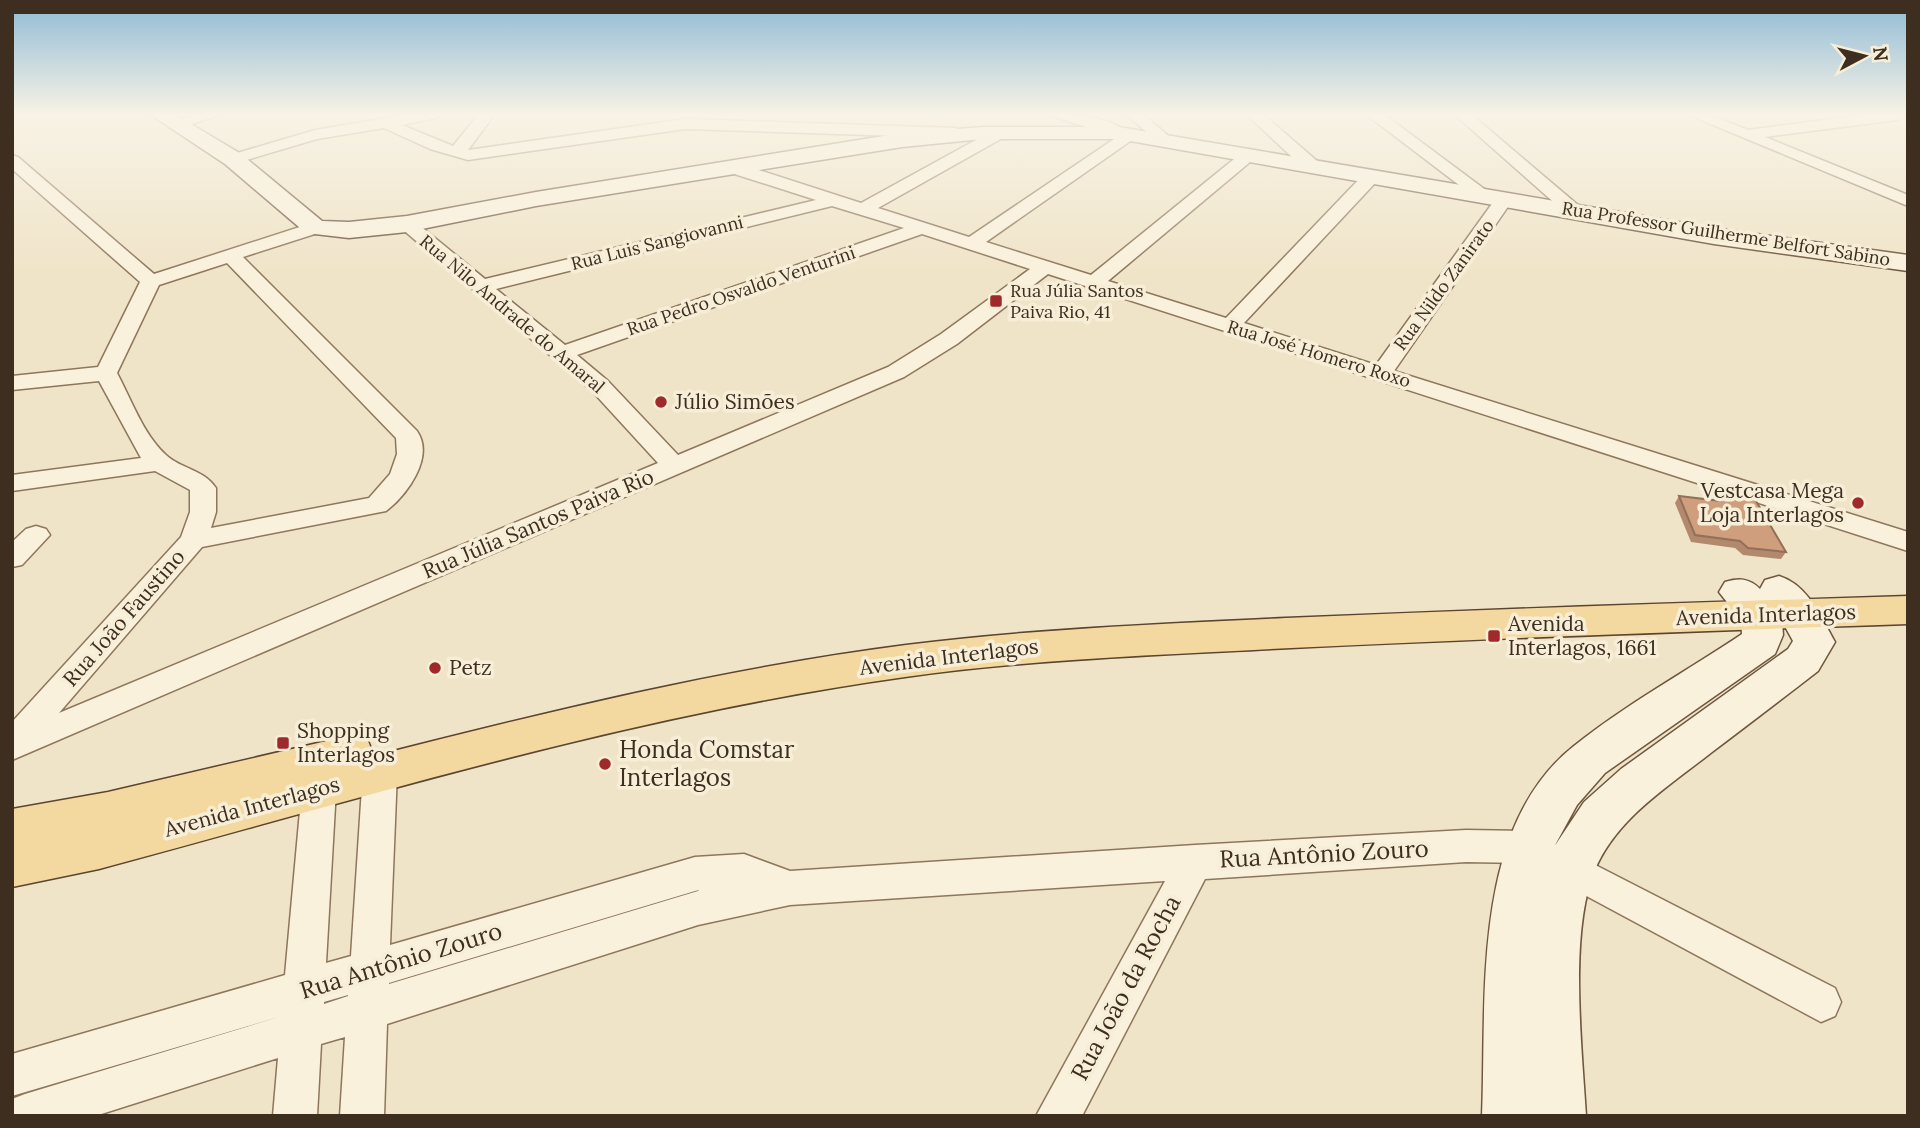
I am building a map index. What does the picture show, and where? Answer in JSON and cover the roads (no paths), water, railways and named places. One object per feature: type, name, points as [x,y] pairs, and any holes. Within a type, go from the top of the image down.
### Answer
[{"type":"main road","name":"Avenida Interlagos","points":[[12,865],[99,847],[612,713],[751,685],[905,661],[1061,644],[1458,625],[1770,604],[1908,585]]},
{"type":"main road","name":"Avenida Interlagos","points":[[12,830],[107,813],[624,686],[907,637],[1013,625],[1770,604],[1908,610]]},
{"type":"street","points":[[21,168],[151,281]]},
{"type":"street","points":[[243,168],[315,228]]},
{"type":"street","points":[[106,373],[151,281],[315,228],[349,230],[407,224],[721,168]]},
{"type":"street","name":"Rua José Homero Roxo","points":[[735,168],[969,245],[1382,372],[1908,541]]},
{"type":"street","points":[[861,210],[933,168]]},
{"type":"street","points":[[969,245],[1083,168]]},
{"type":"street","points":[[1092,284],[1233,168]]},
{"type":"street","name":"Rua Professor Guilherme Belfort Sabino","points":[[1328,168],[1714,236],[1908,263]]},
{"type":"street","points":[[1452,168],[1494,196]]},
{"type":"street","points":[[1524,168],[1573,210]]},
{"type":"street","points":[[1826,168],[1908,201]]},
{"type":"street","points":[[1229,327],[1371,177]]},
{"type":"street","name":"Rua Nildo Zanirato","points":[[1382,372],[1494,196]]},
{"type":"street","name":"Rua Luis Sangiovanni","points":[[482,286],[832,201]]},
{"type":"street","name":"Rua Nilo Andrade do Amaral","points":[[407,224],[600,386],[675,467]]},
{"type":"street","name":"Rua Pedro Osvaldo Venturini","points":[[563,353],[919,229]]},
{"type":"street","points":[[193,540],[377,505],[388,496],[411,454],[408,436],[230,255]]},
{"type":"street","name":"Rua Júlia Santos Paiva Rio","points":[[12,746],[915,363],[1044,268]]},
{"type":"street","points":[[12,383],[106,373]]},
{"type":"street","points":[[12,483],[158,463],[126,412],[106,373]]},
{"type":"street","name":"Rua João Faustino","points":[[12,746],[193,540],[203,512],[202,488],[186,472],[158,463]]},
{"type":"street","points":[[12,558],[36,536]]},
{"type":"street","points":[[1556,1116],[1552,1018],[1555,932],[1550,857],[1560,791],[1589,760],[1751,650],[1764,634],[1770,604]]},
{"type":"street","points":[[362,1116],[380,772]]},
{"type":"street","points":[[295,1116],[319,789]]},
{"type":"street","name":"Rua Antônio Zouro","points":[[25,1116],[698,908],[790,888],[1195,861],[1466,846],[1550,857],[1821,1002]]},
{"type":"street","points":[[1512,1116],[1516,925],[1550,857]]},
{"type":"street","name":"Rua João da Rocha","points":[[1058,1116],[1195,861]]},
{"type":"street","name":"Rua Antônio Zouro","points":[[12,1074],[708,871],[744,871],[790,888]]},
{"type":"place","name":"Rua Júlia Santos Paiva Rio, 41","points":[[996,301]]},
{"type":"place","name":"Júlio Simões","points":[[661,402]]},
{"type":"place","name":"Vestcasa Mega Loja Interlagos","points":[[1858,503]]},
{"type":"place","name":"Avenida Interlagos, 1661","points":[[1494,636]]},
{"type":"place","name":"Petz","points":[[435,668]]},
{"type":"place","name":"Shopping Interlagos","points":[[283,743]]},
{"type":"place","name":"Honda Comstar Interlagos","points":[[605,764]]}]
